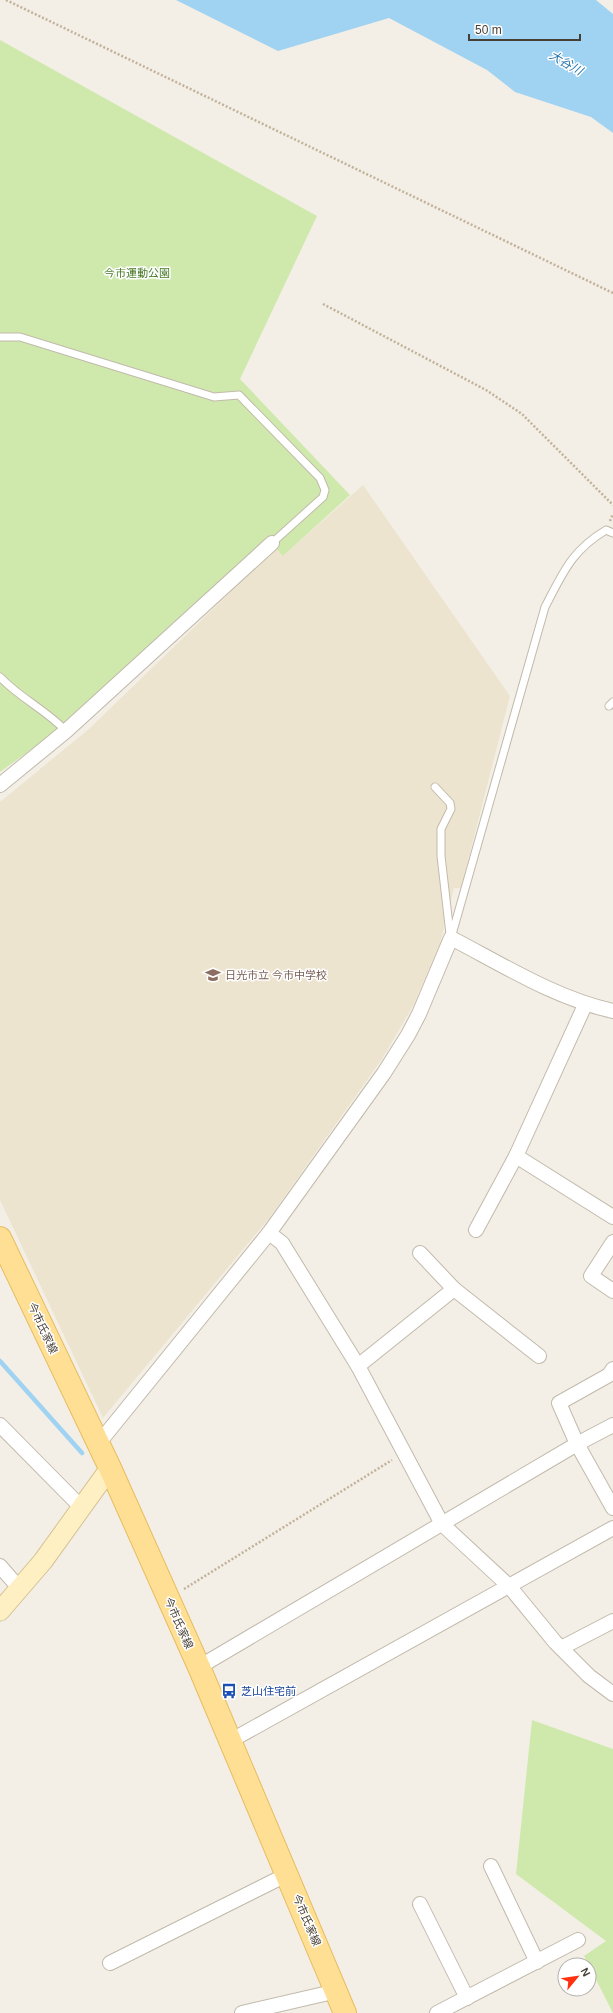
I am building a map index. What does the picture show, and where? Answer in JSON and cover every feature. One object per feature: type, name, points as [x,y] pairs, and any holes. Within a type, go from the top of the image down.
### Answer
[{"type":"main road","name":"今市氏家線","points":[[0,1238],[110,1468],[199,1667],[288,1874],[345,2013]]},
{"type":"street","points":[[0,785],[66,731],[272,543]]},
{"type":"street","points":[[98,1444],[269,1233],[384,1073],[419,1014],[451,938],[540,985],[585,1005],[613,1011]]},
{"type":"street","points":[[476,1230],[516,1156],[585,1005]]},
{"type":"street","points":[[516,1156],[613,1217]]},
{"type":"street","points":[[269,1233],[282,1243],[358,1366],[442,1524],[509,1586],[561,1648],[589,1676],[613,1694]]},
{"type":"street","points":[[613,1242],[591,1276],[613,1291]]},
{"type":"street","points":[[420,1253],[454,1289],[539,1356]]},
{"type":"street","points":[[358,1366],[454,1289]]},
{"type":"street","points":[[613,1369],[609,1375],[559,1403],[577,1444],[613,1508]]},
{"type":"street","points":[[199,1667],[613,1424]]},
{"type":"street","points":[[0,1425],[82,1508]]},
{"type":"street","points":[[0,1611],[20,1589],[82,1508],[110,1468]]},
{"type":"street","points":[[230,1741],[613,1528]]},
{"type":"street","points":[[0,1566],[20,1589]]},
{"type":"street","points":[[561,1648],[613,1621]]},
{"type":"street","points":[[491,1866],[537,1962]]},
{"type":"street","points":[[110,1963],[288,1874]]},
{"type":"street","points":[[420,1904],[467,1998]]},
{"type":"street","points":[[437,2013],[578,1940]]},
{"type":"street","points":[[242,2013],[337,1991]]},
{"type":"lane","points":[[0,337],[20,337],[214,397],[239,395],[320,478],[325,490],[323,498],[272,543]]},
{"type":"lane","points":[[451,938],[545,607],[568,562],[581,547],[606,530],[613,533]]},
{"type":"lane","points":[[0,677],[12,690],[52,717],[66,731]]},
{"type":"lane","points":[[434,787],[450,802],[450,809],[441,829],[441,856],[451,938]]},
{"type":"path","points":[[6,0],[613,293]]},
{"type":"path","points":[[323,304],[486,390],[522,414],[613,505]]},
{"type":"path","points":[[168,1599],[404,1453]]},
{"type":"shaded area","name":"日光市立 今市中学校","points":[[363,485],[510,696],[461,888],[454,888],[440,944],[413,1006],[382,1059],[270,1217],[103,1418],[0,1200],[0,802],[90,728],[276,548],[284,555]]},
{"type":"green space","name":"今市運動公園","points":[[0,40],[317,216],[240,379],[350,495],[283,556],[276,548],[43,741],[0,772]]},
{"type":"green space","points":[[532,1720],[613,1749],[613,2013],[597,1982],[597,1957],[584,1956],[606,1941],[516,1874]]},
{"type":"water","name":"大谷川","points":[[176,0],[596,0],[613,14],[613,133],[591,117],[515,92],[487,70],[389,18],[278,51]]},
{"type":"waterway","points":[[0,1361],[82,1453]]},
{"type":"place","name":"日光市立 今市中学校","points":[[213,975]]},
{"type":"place","name":"芝山住宅前","points":[[229,1691]]}]
